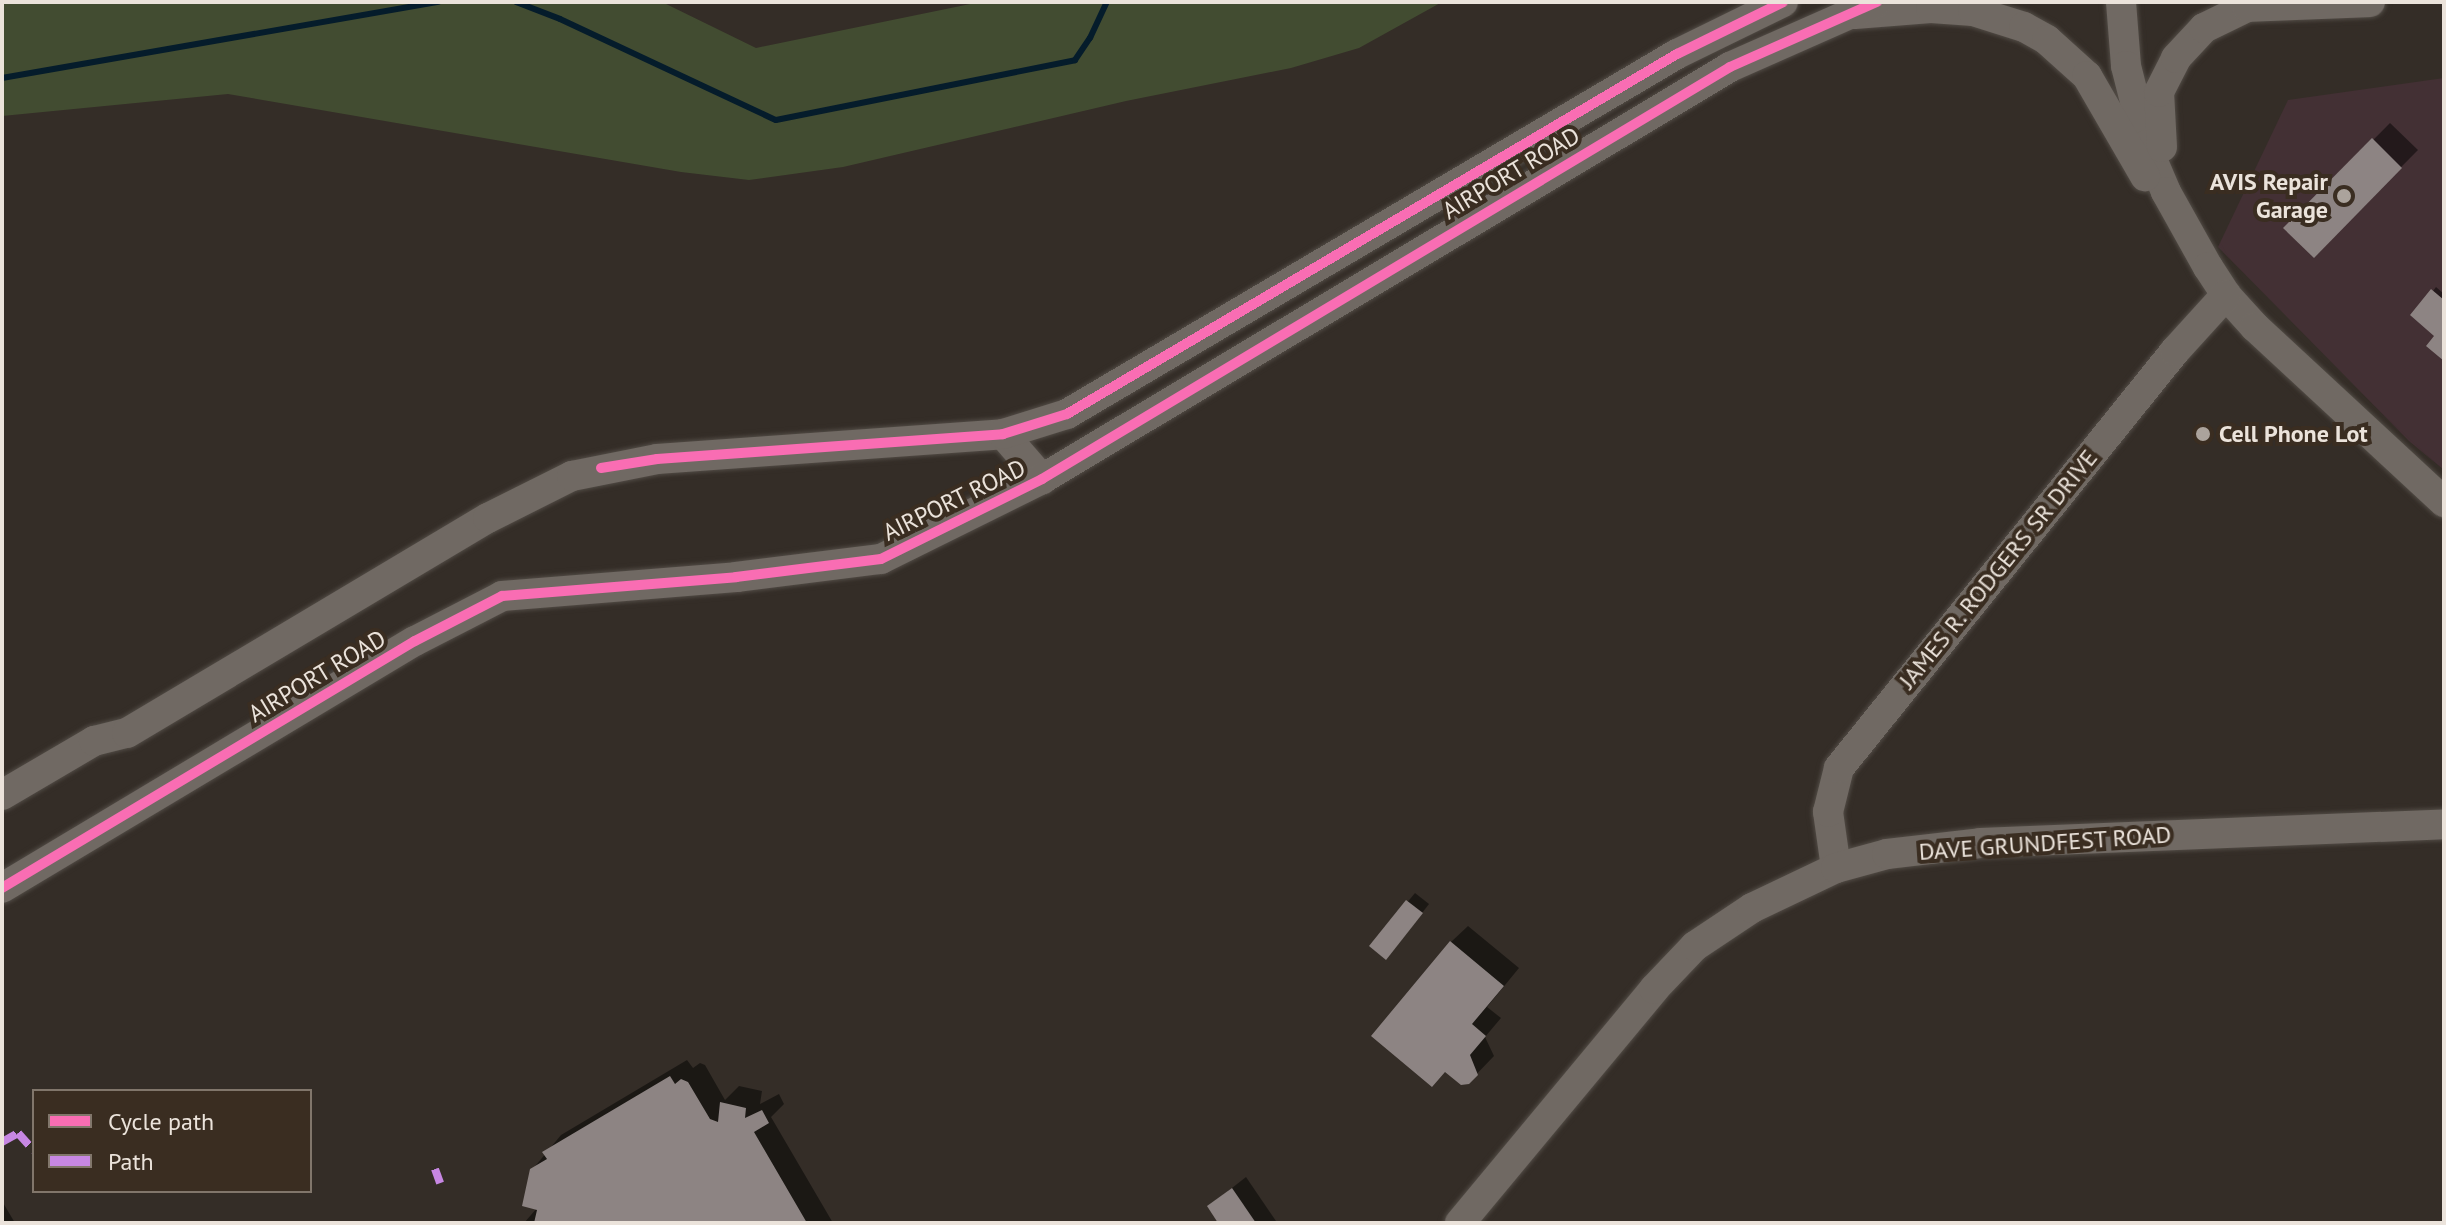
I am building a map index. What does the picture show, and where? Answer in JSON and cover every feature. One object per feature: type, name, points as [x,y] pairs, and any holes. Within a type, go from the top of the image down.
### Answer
[{"type":"main road","name":"AIRPORT ROAD","points":[[2,795],[94,741],[127,733],[488,518],[572,476],[657,459],[1003,434],[1067,414],[1677,54],[1783,2]]},
{"type":"main road","name":"AIRPORT ROAD","points":[[2,888],[415,641],[502,596],[736,577],[881,559],[1042,479],[1730,67],[1877,2]]},
{"type":"main road","points":[[2121,2],[2126,66],[2146,145],[2189,237]]},
{"type":"main road","points":[[2189,237],[2163,156],[2157,112],[2159,92],[2176,58],[2204,28],[2247,7],[2370,2]]},
{"type":"main road","points":[[1849,14],[1904,9],[1973,11],[2024,27],[2047,40],[2087,76],[2103,98],[2123,141],[2226,295],[2255,327],[2444,502]]},
{"type":"main road","name":"JAMES R. RODGERS SR DRIVE","points":[[1836,868],[1828,812],[1839,768],[2155,375],[2226,295]]},
{"type":"main road","name":"AIRPORT ROAD","points":[[1003,434],[1042,479]]},
{"type":"main road","name":"DAVE GRUNDFEST ROAD","points":[[1460,1223],[1654,989],[1695,946],[1752,908],[1836,868],[1887,854],[1980,843],[2444,824]]},
{"type":"shaded area","points":[[2444,78],[2444,470],[2409,441],[2218,247],[2288,100]]},
{"type":"green space","points":[[2,2],[662,2],[756,48],[980,2],[1442,2],[1359,48],[1291,68],[1126,101],[843,167],[749,180],[681,172],[228,94],[2,116]]},
{"type":"building","name":"AVIS Repair Garage","points":[[2372,138],[2402,168],[2314,258],[2283,228]]},
{"type":"building","points":[[2431,289],[2444,300],[2444,361],[2426,346],[2434,336],[2410,315]]},
{"type":"building","points":[[1406,900],[1423,913],[1386,960],[1369,946]]},
{"type":"building","points":[[1450,941],[1504,986],[1472,1024],[1486,1036],[1470,1055],[1478,1075],[1469,1084],[1461,1085],[1445,1072],[1432,1087],[1371,1036]]},
{"type":"building","points":[[670,1076],[675,1084],[681,1079],[688,1082],[710,1119],[718,1122],[720,1102],[746,1108],[745,1118],[762,1110],[769,1123],[754,1132],[807,1223],[534,1223],[537,1210],[522,1206],[530,1169],[547,1159],[542,1152]]},
{"type":"building","points":[[1232,1188],[1256,1223],[1218,1223],[1207,1206]]},
{"type":"waterway","points":[[2,78],[438,2]]},
{"type":"waterway","points":[[516,2],[560,19],[776,120],[1075,60],[1090,38],[1107,2]]},
{"type":"marked path","points":[[2,1142],[18,1133],[32,1149]]},
{"type":"marked path","points":[[435,1169],[440,1183]]},
{"type":"cycle path","points":[[601,468],[657,459],[1003,434],[1067,414],[1677,54],[1783,2]]},
{"type":"cycle path","points":[[2,888],[415,641],[502,596],[736,577],[881,559],[1042,479],[1730,67],[1877,2]]},
{"type":"place","name":"AVIS Repair Garage","points":[[2344,196]]},
{"type":"place","name":"Cell Phone Lot","points":[[2203,434]]}]
